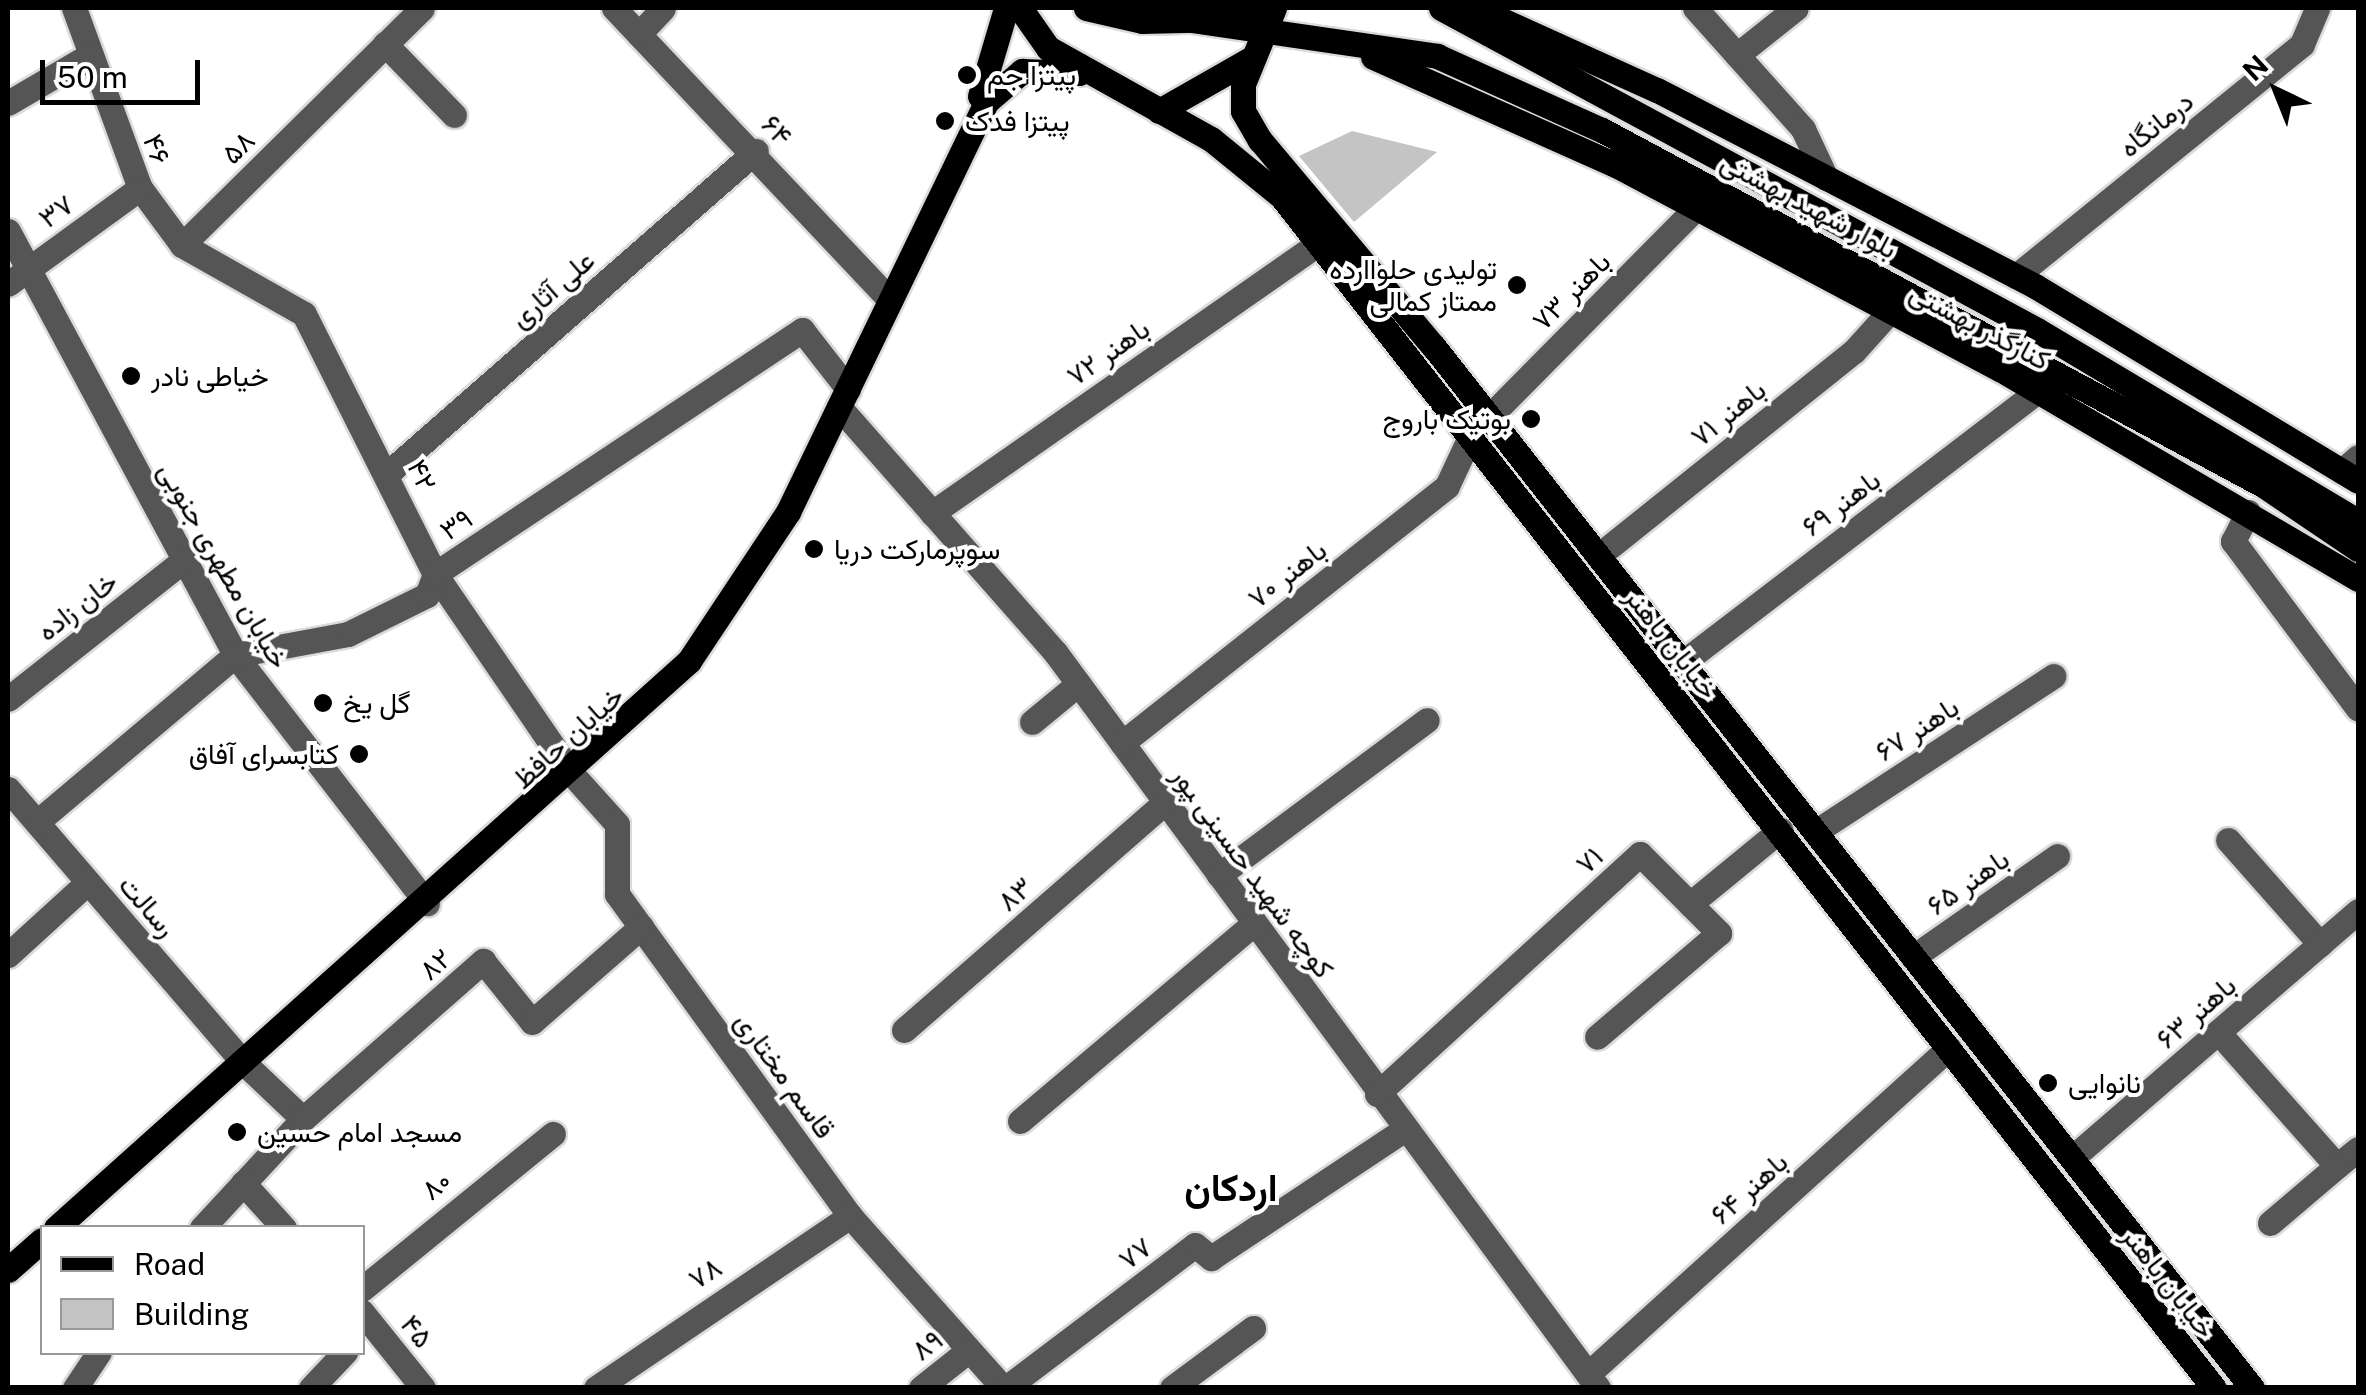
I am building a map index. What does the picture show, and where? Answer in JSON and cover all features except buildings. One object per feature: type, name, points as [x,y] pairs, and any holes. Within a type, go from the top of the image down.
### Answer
[{"type":"main road","name":"خیابان حافظ","points":[[59,1225],[644,709],[722,621],[844,398],[955,161],[998,54],[1006,8]]},
{"type":"main road","name":"خیابان باهنر","points":[[1020,8],[1027,27],[1084,74],[1159,111],[1242,161],[1319,243],[2214,1388]]},
{"type":"main road","points":[[1086,8],[1142,21],[1191,20],[1254,8]]},
{"type":"main road","name":"خیابان باهنر","points":[[1274,8],[1253,48],[1243,111],[1260,140],[1489,417],[2252,1388]]},
{"type":"main road","name":"بلوار شهید بهشتی","points":[[1441,8],[2037,330],[2358,521]]},
{"type":"main road","points":[[1474,8],[1826,178],[2016,276],[2353,470]]},
{"type":"main road","points":[[1191,20],[1253,48]]},
{"type":"main road","name":"بلوار شهید بهشتی","points":[[1253,48],[1300,40],[1437,56],[1602,130],[2262,485],[2358,549]]},
{"type":"main road","name":"کنارگذر بهشتی","points":[[1345,46],[1487,104],[1696,208],[2038,391],[2358,579]]},
{"type":"main road","points":[[1159,111],[1253,48]]},
{"type":"main road","name":"خیابان حافظ","points":[[955,161],[1008,77],[1042,68],[1084,74]]},
{"type":"main road","points":[[1470,436],[1489,417]]},
{"type":"main road","points":[[8,1270],[40,1242]]},
{"type":"street","name":"۴۶","points":[[74,8],[140,188],[182,245]]},
{"type":"street","name":"۵۸","points":[[182,245],[422,8]]},
{"type":"street","name":"۶۴","points":[[614,8],[756,150],[890,300]]},
{"type":"street","points":[[639,34],[663,8]]},
{"type":"street","points":[[1694,8],[1803,129],[1826,178]]},
{"type":"street","points":[[1737,54],[1796,8]]},
{"type":"street","name":"درمانگاه","points":[[2016,276],[2302,44],[2317,8]]},
{"type":"street","points":[[385,44],[454,115]]},
{"type":"street","points":[[8,103],[90,55]]},
{"type":"street","name":"علی آثاری","points":[[388,473],[756,150]]},
{"type":"street","name":"۳۷","points":[[17,276],[140,188]]},
{"type":"street","name":"باهنر ۷۳","points":[[1489,417],[1696,208]]},
{"type":"street","name":"خیابان مطهری جنوبی","points":[[8,232],[17,276],[184,560],[235,655],[426,903]]},
{"type":"street","name":"باهنر ۷۲","points":[[932,512],[1319,243]]},
{"type":"street","name":"۴۲","points":[[182,245],[304,314],[388,473],[435,574],[572,774]]},
{"type":"street","name":"باهنر ۷۱","points":[[1598,556],[1854,351],[1890,311]]},
{"type":"street","name":"۳۹","points":[[36,822],[235,655],[348,634],[427,595],[435,574],[802,330],[844,398]]},
{"type":"street","name":"باهنر ۶۹","points":[[1682,663],[2038,391]]},
{"type":"street","name":"کوچه شهید حسینی ‍پور","points":[[844,398],[932,512],[1078,684],[1377,1094],[1593,1381]]},
{"type":"street","name":"باهنر ۷۰","points":[[1122,743],[1448,486],[1470,436]]},
{"type":"street","points":[[2248,512],[2234,541],[2358,709]]},
{"type":"street","name":"خان زاده","points":[[8,699],[184,560]]},
{"type":"street","name":"باهنر ۶۷","points":[[1815,832],[2053,676]]},
{"type":"street","points":[[1032,722],[1078,684]]},
{"type":"street","points":[[1219,875],[1427,720]]},
{"type":"street","name":"قاسم مختاری","points":[[572,774],[617,824],[617,894],[850,1216],[1004,1388]]},
{"type":"street","name":"رسالت","points":[[8,789],[244,1063],[303,1118]]},
{"type":"street","name":"۸۳","points":[[904,1030],[1165,802]]},
{"type":"street","points":[[1690,904],[1780,830]]},
{"type":"street","points":[[2228,840],[2320,944]]},
{"type":"street","name":"۷۱","points":[[1377,1094],[1640,854],[1719,933],[1597,1037]]},
{"type":"street","name":"باهنر ۶۵","points":[[1914,957],[2057,856]]},
{"type":"street","points":[[8,955],[88,882]]},
{"type":"street","name":"باهنر ۶۳","points":[[2072,1158],[2358,910]]},
{"type":"street","points":[[1020,1121],[1254,923]]},
{"type":"street","name":"۸۲","points":[[303,1118],[484,961],[532,1022],[641,927]]},
{"type":"street","points":[[2218,1032],[2337,1166]]},
{"type":"street","name":"باهنر ۶۴","points":[[1593,1381],[1949,1048]]},
{"type":"street","points":[[205,1225],[303,1118]]},
{"type":"street","name":"۷۷","points":[[1004,1388],[1195,1245],[1211,1258],[1404,1130]]},
{"type":"street","name":"۸۰","points":[[365,1286],[553,1134]]},
{"type":"street","points":[[2270,1223],[2358,1149]]},
{"type":"street","points":[[242,1183],[281,1225]]},
{"type":"street","name":"۷۸","points":[[596,1388],[665,1334],[850,1216]]},
{"type":"street","name":"۴۵","points":[[366,1324],[423,1388]]},
{"type":"street","points":[[1172,1388],[1253,1328]]},
{"type":"street","name":"۸۹","points":[[921,1388],[969,1350]]},
{"type":"street","points":[[74,1388],[98,1355]]},
{"type":"street","points":[[311,1388],[342,1355]]},
{"type":"place","name":"پیتزا جم","points":[[967,75]]},
{"type":"place","name":"پیتزا فدک","points":[[945,121]]},
{"type":"place","name":"تولیدی حلواارده ممتاز کمالی","points":[[1517,285]]},
{"type":"place","name":"خیاطی نادر","points":[[131,376]]},
{"type":"place","name":"بوتیک باروج","points":[[1531,419]]},
{"type":"place","name":"سوپرمارکت دریا","points":[[814,549]]},
{"type":"place","name":"گل یخ","points":[[323,703]]},
{"type":"place","name":"کتابسرای آفاق","points":[[359,754]]},
{"type":"place","name":"نانوایی","points":[[2048,1083]]},
{"type":"place","name":"مسجد امام حسین","points":[[237,1132]]},
{"type":"district","name":"اردکان","points":[[1231,1188]]}]
